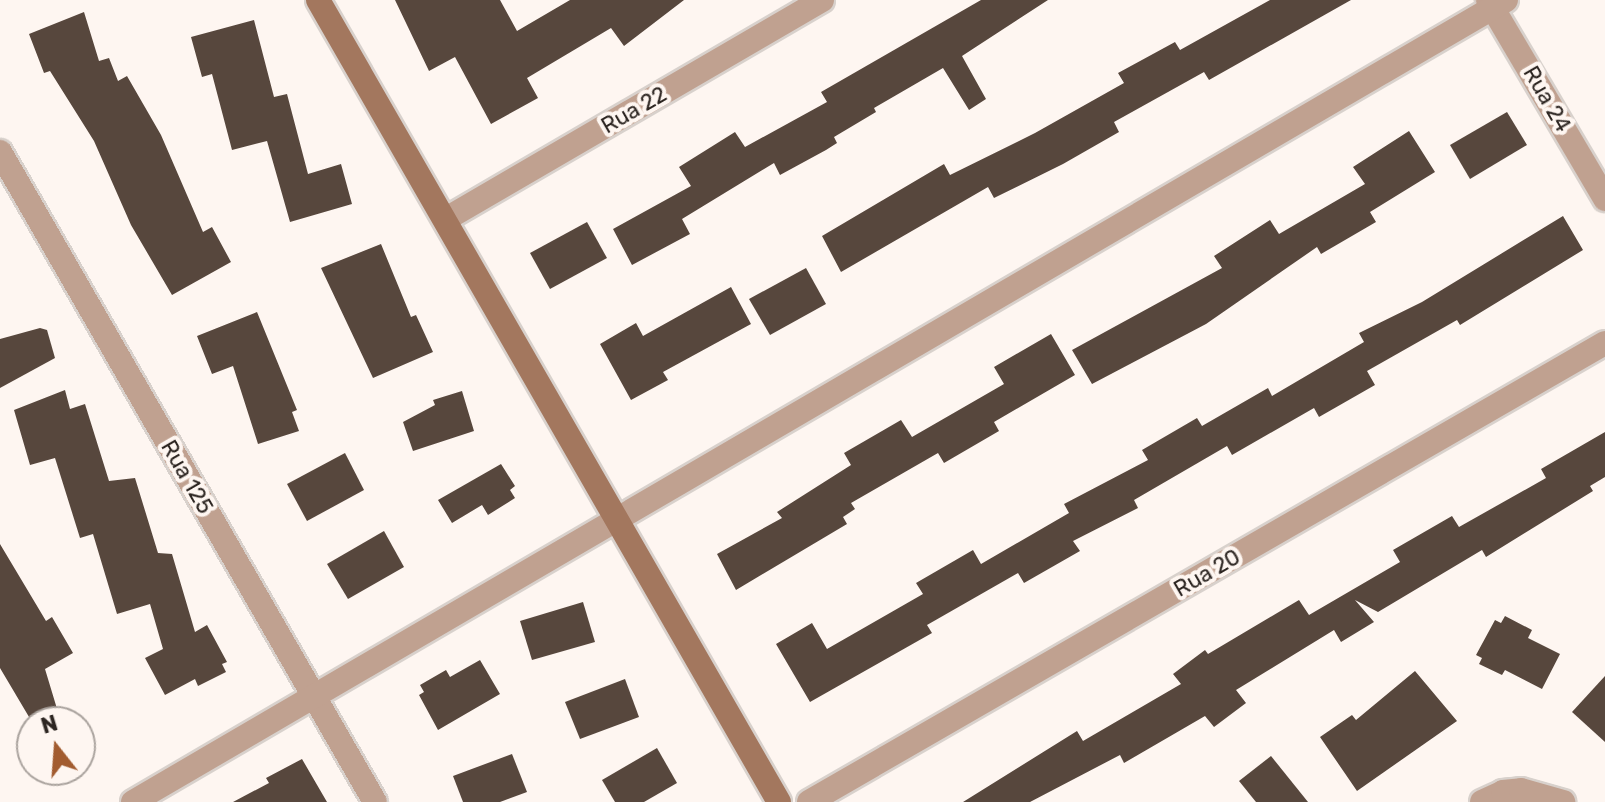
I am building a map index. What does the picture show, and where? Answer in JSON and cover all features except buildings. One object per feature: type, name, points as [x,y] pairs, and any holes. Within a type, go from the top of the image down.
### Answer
[{"type":"street","points":[[318,0],[779,802]]},
{"type":"street","name":"Rua 22","points":[[446,219],[822,0]]},
{"type":"street","points":[[133,802],[1496,2]]},
{"type":"street","name":"Rua 24","points":[[1496,2],[1605,199]]},
{"type":"street","name":"Rua 125","points":[[0,152],[375,802]]},
{"type":"street","name":"Rua 20","points":[[809,802],[1605,343]]},
{"type":"street","points":[[1482,802],[1503,792],[1521,790],[1563,802]]}]
